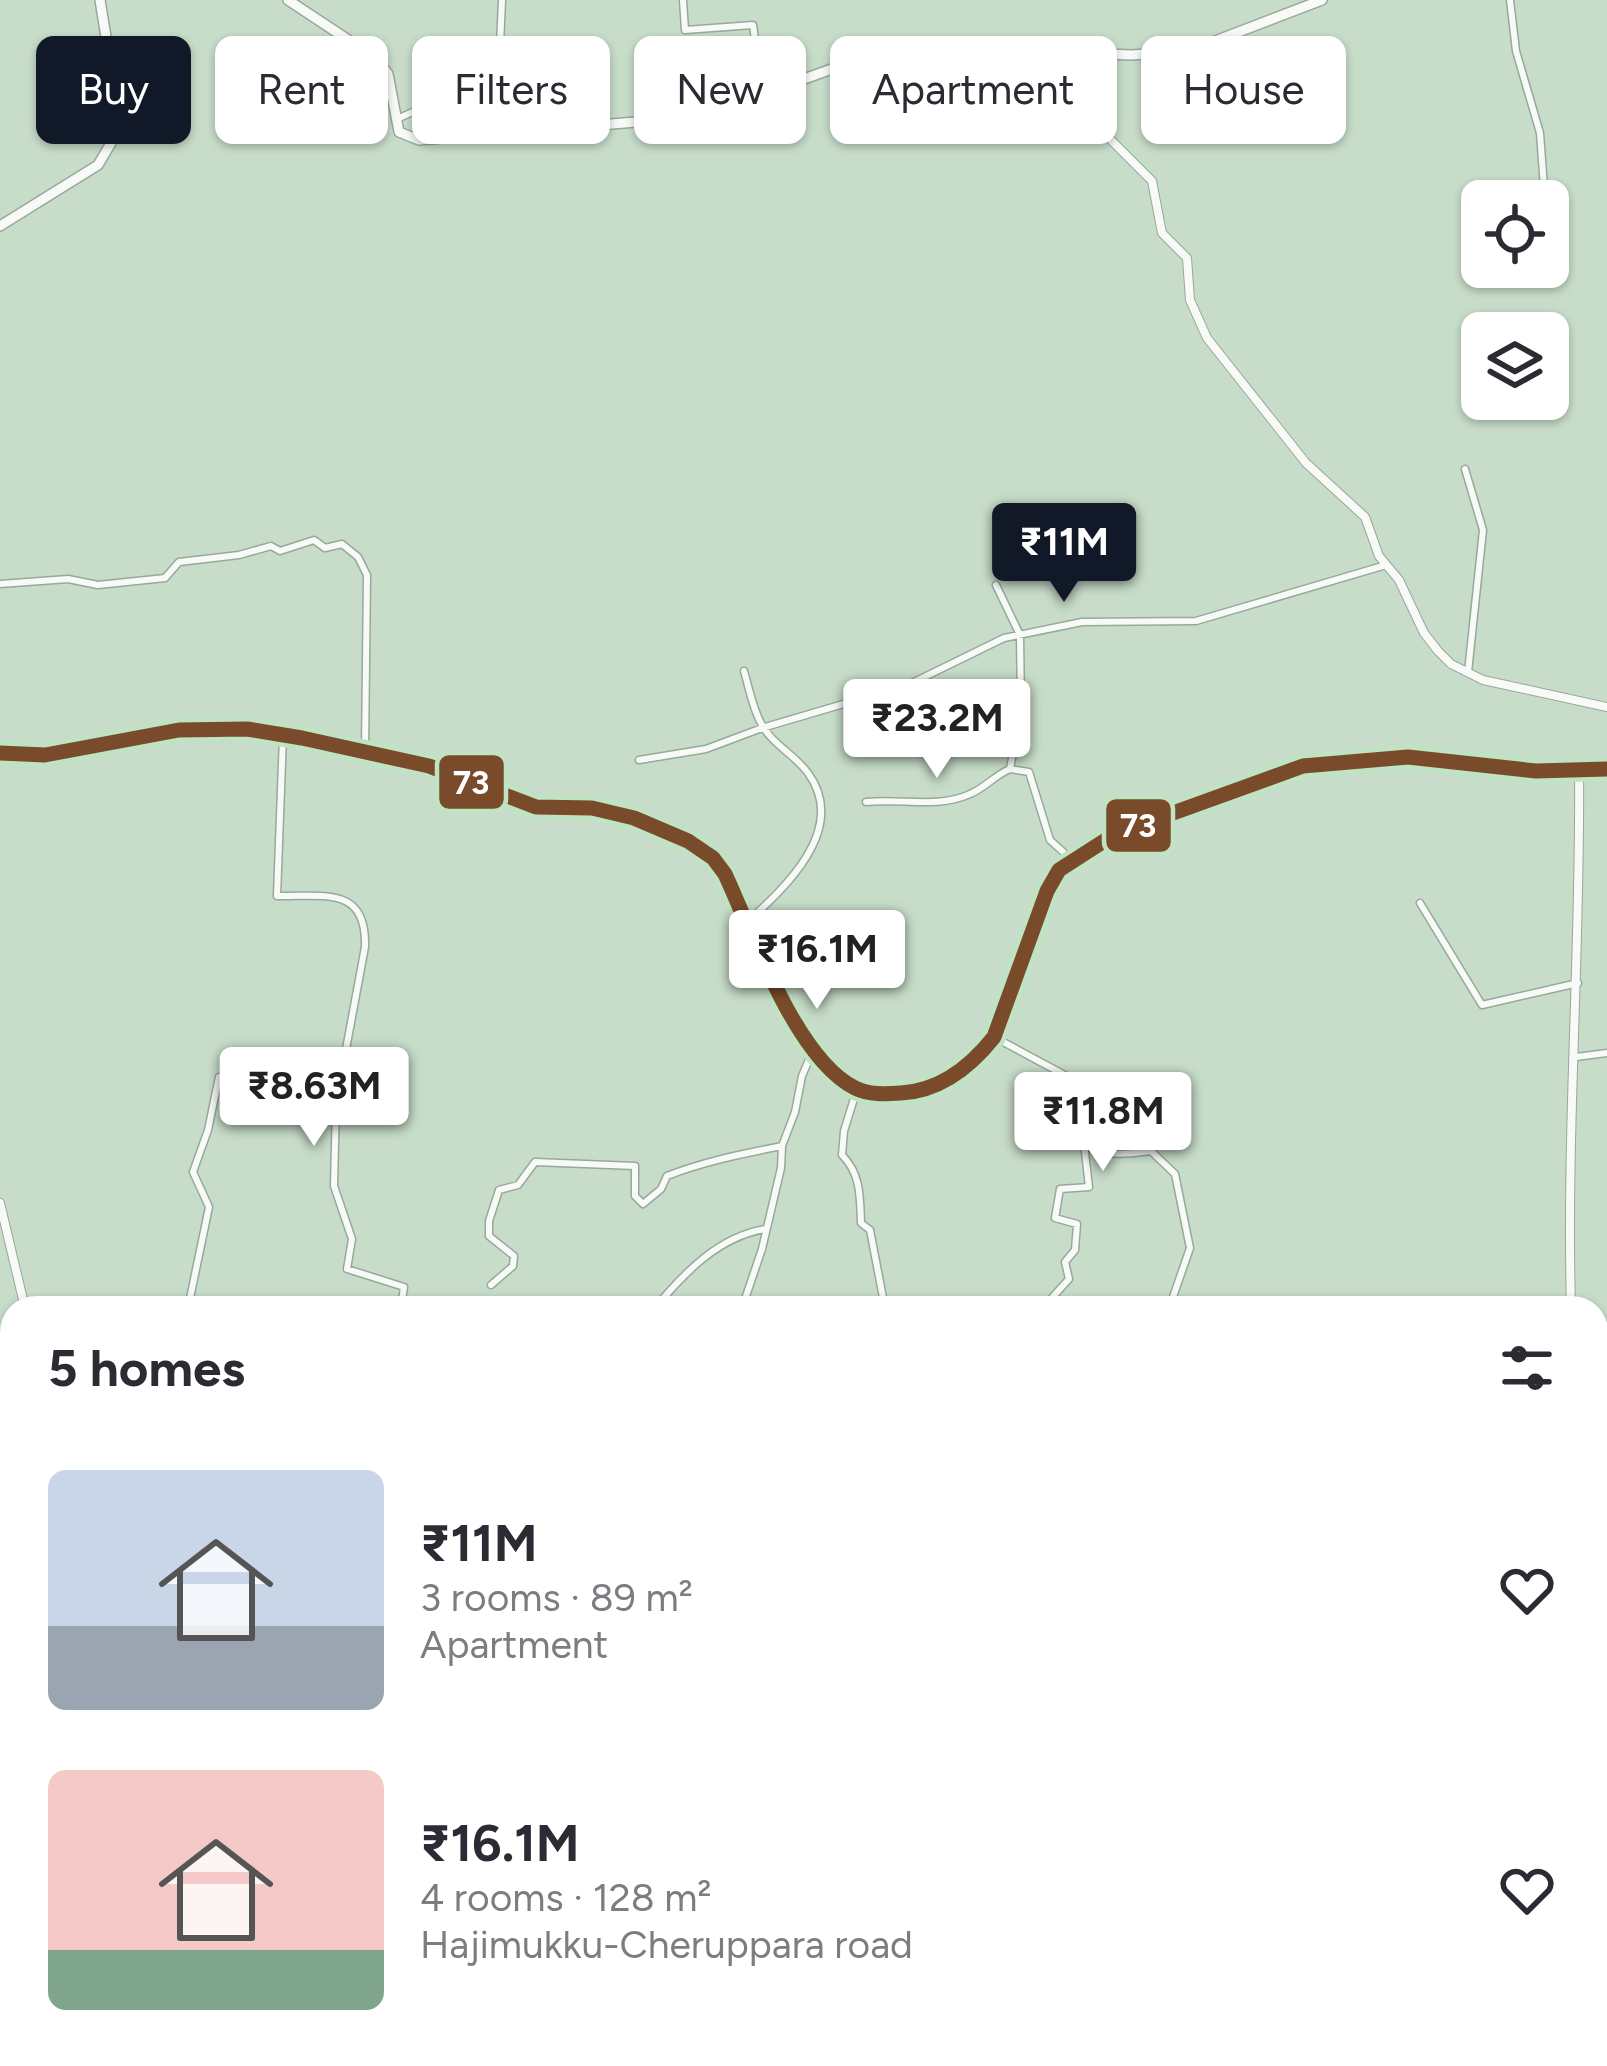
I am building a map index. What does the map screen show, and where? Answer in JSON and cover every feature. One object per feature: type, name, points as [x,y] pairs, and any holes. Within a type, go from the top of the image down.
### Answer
[{"type":"main road","points":[[0,226],[98,165],[111,143],[114,86],[100,0]]},
{"type":"main road","points":[[288,0],[376,59],[388,74],[398,132],[419,140],[634,124]]},
{"type":"main road","points":[[1117,54],[1189,52],[1322,0]]},
{"type":"main road","points":[[0,753],[45,755],[179,730],[247,729],[429,766],[536,807],[592,808],[666,830],[712,858],[725,874],[784,1003],[814,1048],[839,1078],[872,1094],[910,1093],[940,1084],[981,1053],[994,1037],[1059,870],[1115,834],[1303,766],[1408,757],[1536,771],[1607,769]]},
{"type":"street","points":[[394,121],[446,97],[453,70],[491,62],[500,45],[502,0]]},
{"type":"street","points":[[683,0],[685,30],[753,26],[754,36]]},
{"type":"street","points":[[1510,0],[1516,51],[1540,134],[1543,180]]},
{"type":"street","points":[[1115,144],[1152,182],[1159,200],[1159,226],[1168,243],[1187,259],[1190,300],[1208,338],[1306,463],[1365,517],[1379,556],[1399,580],[1424,633],[1451,664],[1468,674],[1607,707]]},
{"type":"street","points":[[1465,469],[1483,530],[1468,674]]},
{"type":"street","points":[[0,584],[68,580],[98,585],[165,578],[178,562],[271,546],[280,550],[314,540],[325,548],[342,544],[358,557],[367,574],[365,751]]},
{"type":"street","points":[[639,760],[706,749],[908,685],[1004,638],[1082,622],[1196,621],[1386,565]]},
{"type":"street","points":[[995,585],[1020,635],[1022,709],[1010,769]]},
{"type":"street","points":[[744,671],[762,728],[811,776],[821,811],[814,844],[784,889],[746,923]]},
{"type":"street","points":[[283,736],[277,896],[342,897],[366,922],[336,1103],[334,1186],[352,1239],[346,1269],[404,1287],[402,1296]]},
{"type":"street","points":[[866,802],[953,800],[976,792],[994,775],[1010,769],[1029,772],[1050,840],[1072,860]]},
{"type":"street","points":[[1571,1296],[1580,769]]},
{"type":"street","points":[[1420,903],[1482,1005],[1578,983]]},
{"type":"street","points":[[994,1037],[1084,1086],[1084,1143],[1114,1155],[1151,1151],[1174,1174],[1190,1248],[1172,1296]]},
{"type":"street","points":[[746,1296],[766,1229],[782,1146],[814,1048]]},
{"type":"street","points":[[1576,1057],[1607,1053]]},
{"type":"street","points":[[190,1296],[209,1207],[193,1172],[219,1077]]},
{"type":"street","points":[[857,1089],[842,1155],[854,1167],[861,1223],[870,1230],[883,1296]]},
{"type":"street","points":[[1054,1296],[1069,1279],[1065,1262],[1075,1250],[1077,1225],[1055,1218],[1060,1189],[1088,1187],[1083,1128]]},
{"type":"street","points":[[491,1285],[513,1266],[514,1256],[489,1236],[499,1190],[518,1185],[535,1162],[635,1166],[635,1196],[643,1204],[661,1189],[667,1176],[725,1156],[782,1146]]},
{"type":"street","points":[[0,1203],[22,1296]]},
{"type":"street","points":[[666,1296],[698,1261],[748,1232],[766,1229]]},
{"type":"transit line","name":"73","points":[[0,753],[45,755],[179,730],[247,729],[429,766],[536,807],[592,808],[634,818],[688,841],[713,858],[725,874],[778,992],[814,1050],[855,1088],[883,1094],[942,1082],[985,1048],[994,1037],[1059,870],[1115,834],[1303,766],[1408,757],[1536,771],[1607,769]]}]
